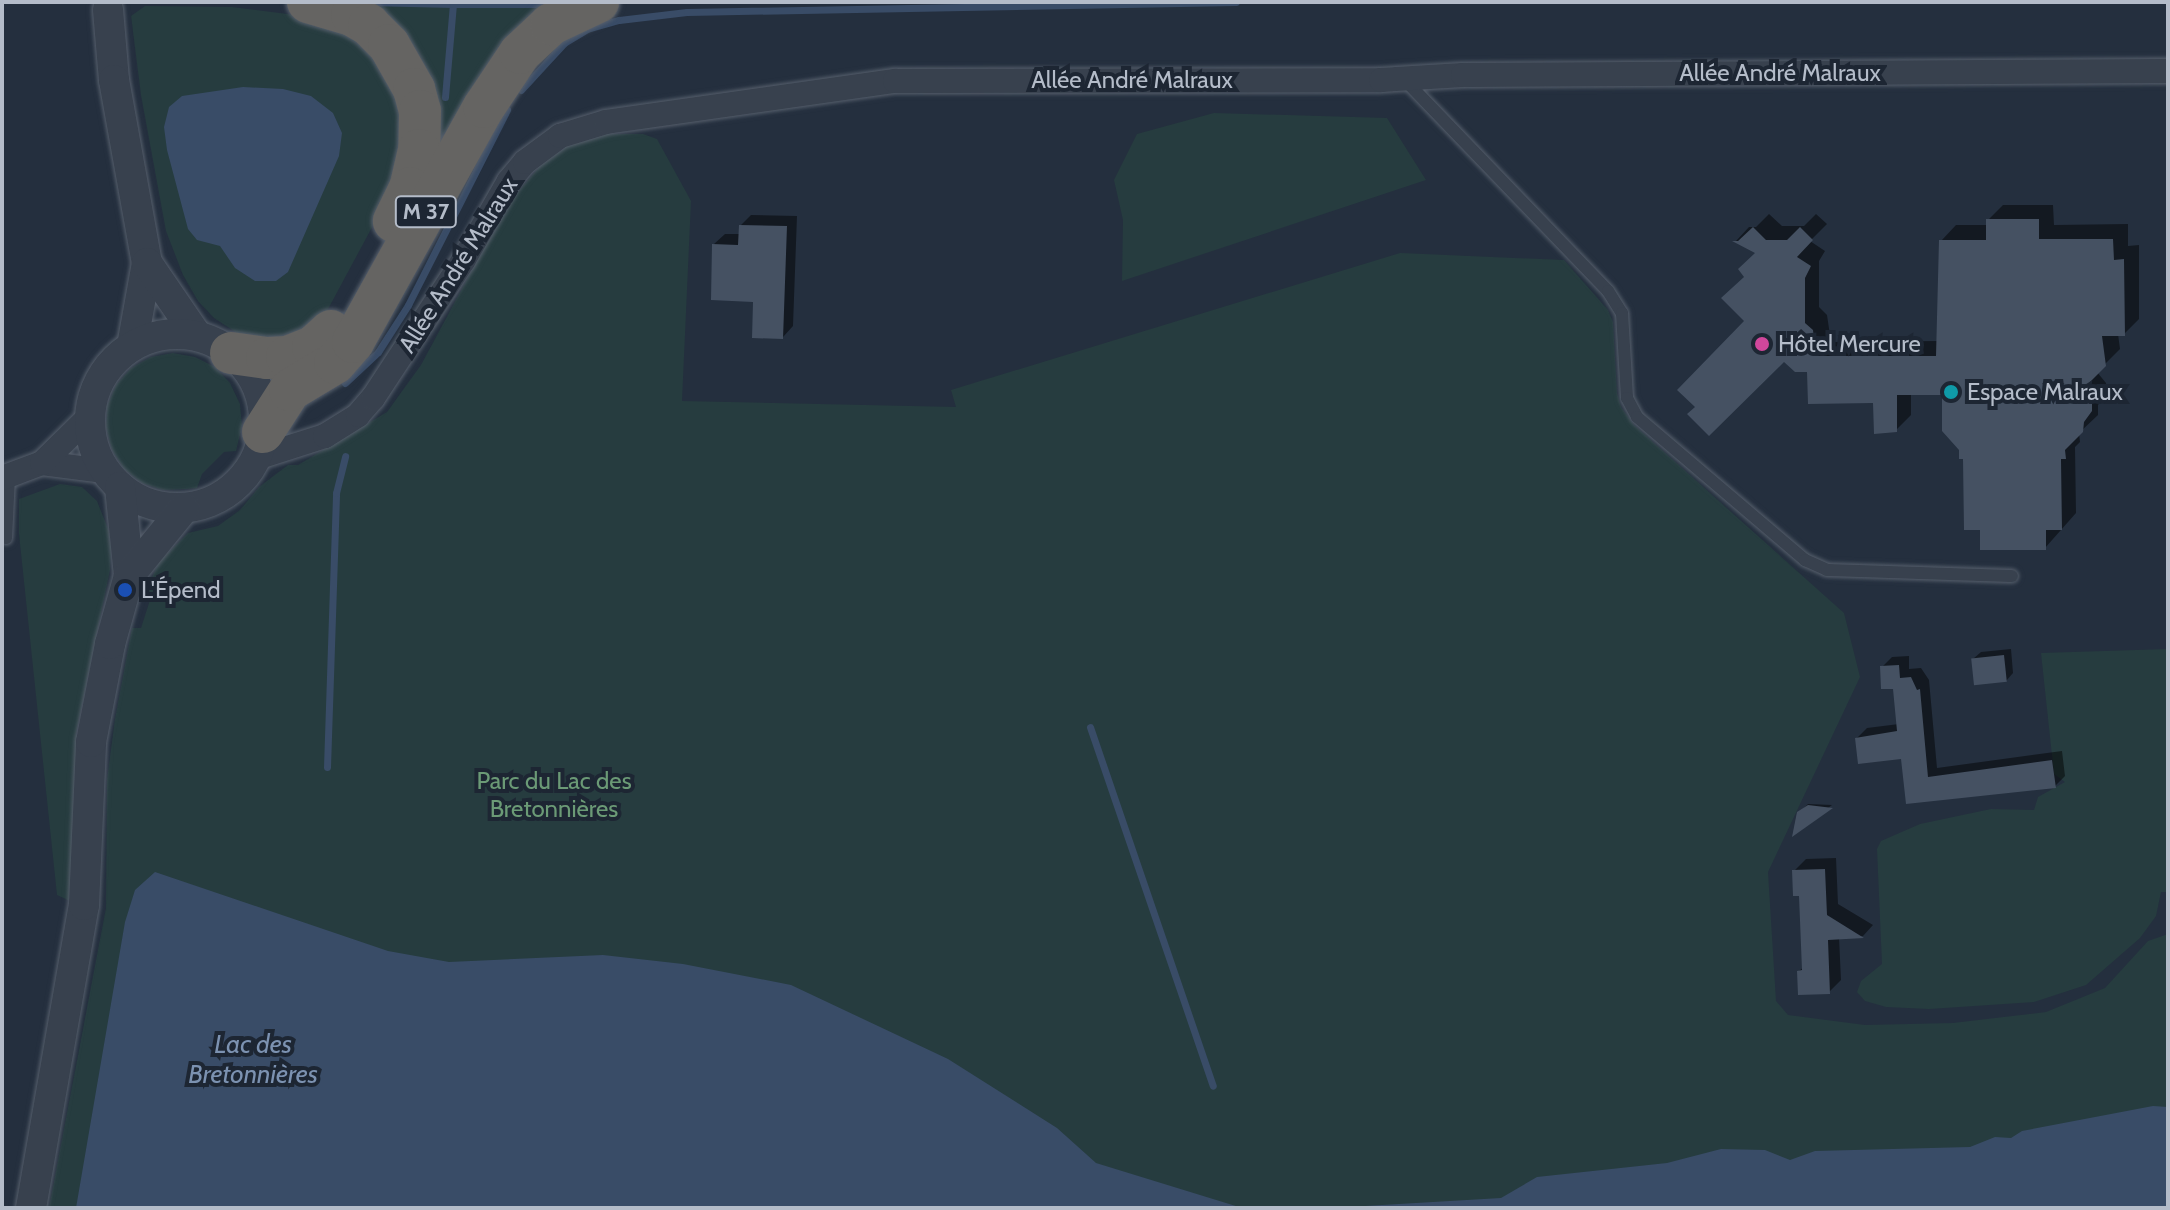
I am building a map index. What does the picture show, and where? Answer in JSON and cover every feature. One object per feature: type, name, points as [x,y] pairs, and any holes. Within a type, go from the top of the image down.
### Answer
[{"type":"highway","name":"M 37","points":[[214,345],[278,359],[300,354],[323,340],[340,319],[399,212],[415,171],[420,111],[404,67],[389,45],[369,25],[352,15],[308,2]]},
{"type":"highway","name":"M 37","points":[[259,445],[290,390],[335,363],[353,342],[484,107],[520,53],[551,24],[598,2]]},
{"type":"street","points":[[108,10],[114,80],[147,263],[132,346]]},
{"type":"street","name":"Allée André Malraux","points":[[259,445],[325,436],[358,415],[373,398],[463,261],[509,181],[540,148],[582,128],[895,81],[2168,71]]},
{"type":"street","points":[[42,463],[112,479],[151,505],[184,508],[200,506],[223,496],[242,479],[259,445],[262,402],[251,375],[214,345],[147,263]]},
{"type":"street","points":[[129,576],[112,479],[92,444],[90,416],[96,389],[110,364],[132,346],[152,337],[175,334],[214,345]]},
{"type":"street","points":[[6,477],[42,463],[90,416]]},
{"type":"street","points":[[31,1208],[84,905],[91,742],[110,644],[129,576],[184,508]]},
{"type":"lane","points":[[1404,79],[1608,291],[1622,313],[1627,398],[1637,417],[1805,560],[1827,570],[2012,576]]},
{"type":"lane","points":[[6,477],[6,538]]},
{"type":"green space","points":[[351,2],[563,2],[449,145],[439,142]]},
{"type":"green space","points":[[145,6],[232,7],[319,18],[369,49],[403,110],[398,179],[327,311],[315,326],[280,343],[237,333],[214,318],[198,301],[183,275],[166,231],[141,95],[131,16]]},
{"type":"green space","points":[[1214,113],[1387,118],[1426,180],[1122,281],[1123,220],[1114,180],[1137,134]]},
{"type":"green space","name":"Parc du Lac des Bretonnières","points":[[602,134],[643,134],[657,139],[691,201],[682,401],[956,407],[951,390],[1400,253],[1564,260],[1608,310],[1613,322],[1617,393],[1621,407],[1634,425],[1844,613],[1860,677],[1768,872],[1776,1001],[1788,1015],[1865,1025],[1953,1023],[2046,1012],[2105,988],[2148,941],[2168,934],[2168,1208],[49,1208],[106,908],[107,780],[115,719],[132,628],[141,628],[150,600],[143,597],[159,562],[188,533],[218,526],[240,510],[259,487],[288,465],[298,465],[387,412],[421,365],[507,205],[540,166],[570,144]]},
{"type":"green space","points":[[173,353],[195,357],[215,367],[230,383],[240,404],[242,426],[236,451],[224,452],[202,474],[197,488],[163,490],[142,483],[124,469],[112,450],[106,428],[107,406],[116,385],[131,368],[151,357]]},
{"type":"green space","points":[[60,484],[82,487],[97,501],[109,531],[111,549],[110,570],[76,734],[81,746],[70,901],[57,895],[19,534],[19,499]]},
{"type":"green space","points":[[2168,649],[2168,892],[2161,892],[2156,916],[2140,938],[2086,985],[2034,1002],[1929,1009],[1886,1007],[1865,1001],[1857,992],[1861,981],[1882,964],[1877,849],[1881,841],[1920,824],[1991,809],[2034,810],[2038,797],[2065,782],[2054,774],[2041,653]]},
{"type":"water","points":[[243,87],[283,89],[311,96],[333,113],[342,133],[339,156],[288,272],[276,281],[255,281],[235,268],[220,246],[197,240],[188,229],[167,150],[164,127],[169,107],[182,96]]},
{"type":"water","name":"Lac des Bretonnières","points":[[155,872],[388,951],[449,962],[603,955],[683,964],[791,985],[948,1059],[1057,1128],[1096,1163],[1239,1207],[1365,1206],[1501,1198],[1537,1177],[1667,1163],[1721,1149],[1765,1150],[1790,1160],[1815,1151],[1970,1147],[1995,1137],[2011,1138],[2022,1131],[2153,1106],[2168,1107],[2168,1208],[76,1208],[125,922],[135,890]]},
{"type":"building","name":"Espace Malraux","points":[[1986,219],[2039,219],[2039,239],[2113,239],[2114,260],[2124,259],[2125,336],[2102,336],[2106,366],[2083,389],[2092,398],[2092,411],[2084,422],[2083,432],[2065,450],[2066,459],[2061,459],[2062,530],[2046,530],[2046,550],[1980,550],[1980,530],[1964,530],[1963,459],[1959,459],[1959,450],[1942,431],[1942,395],[1897,395],[1897,432],[1874,434],[1873,403],[1808,404],[1807,372],[1795,372],[1784,362],[1709,436],[1687,414],[1695,407],[1677,390],[1744,321],[1721,298],[1744,277],[1738,269],[1755,253],[1732,241],[1738,241],[1753,227],[1766,240],[1787,240],[1800,227],[1813,240],[1797,257],[1811,266],[1805,278],[1805,323],[1813,330],[1816,356],[1936,356],[1939,240],[1986,240]]},
{"type":"building","points":[[739,225],[787,226],[783,339],[752,338],[753,302],[711,300],[712,244],[738,245]]},
{"type":"building","points":[[2004,655],[2007,682],[1974,685],[1971,658]]},
{"type":"building","points":[[1899,665],[1900,678],[1911,677],[1917,690],[1920,689],[1928,777],[2052,760],[2056,788],[1906,804],[1901,759],[1858,764],[1855,738],[1897,731],[1893,689],[1881,689],[1880,666]]},
{"type":"building","points":[[1808,805],[1833,808],[1792,837],[1797,812]]},
{"type":"building","points":[[1825,869],[1827,915],[1864,938],[1828,940],[1830,994],[1798,995],[1797,971],[1802,970],[1799,896],[1793,896],[1792,870]]},
{"type":"waterway","points":[[366,2],[453,4]]},
{"type":"waterway","points":[[521,90],[564,43],[587,29],[619,20],[687,12],[1236,2]]},
{"type":"waterway","points":[[445,97],[453,4],[542,4]]},
{"type":"waterway","points":[[345,383],[378,352],[408,305],[507,110]]},
{"type":"waterway","points":[[327,767],[336,493],[345,456]]},
{"type":"waterway","points":[[1090,727],[1213,1086]]},
{"type":"place","name":"Hôtel Mercure","points":[[1762,344]]},
{"type":"place","name":"Espace Malraux","points":[[1951,392]]},
{"type":"place","name":"L'Épend","points":[[125,590]]}]
